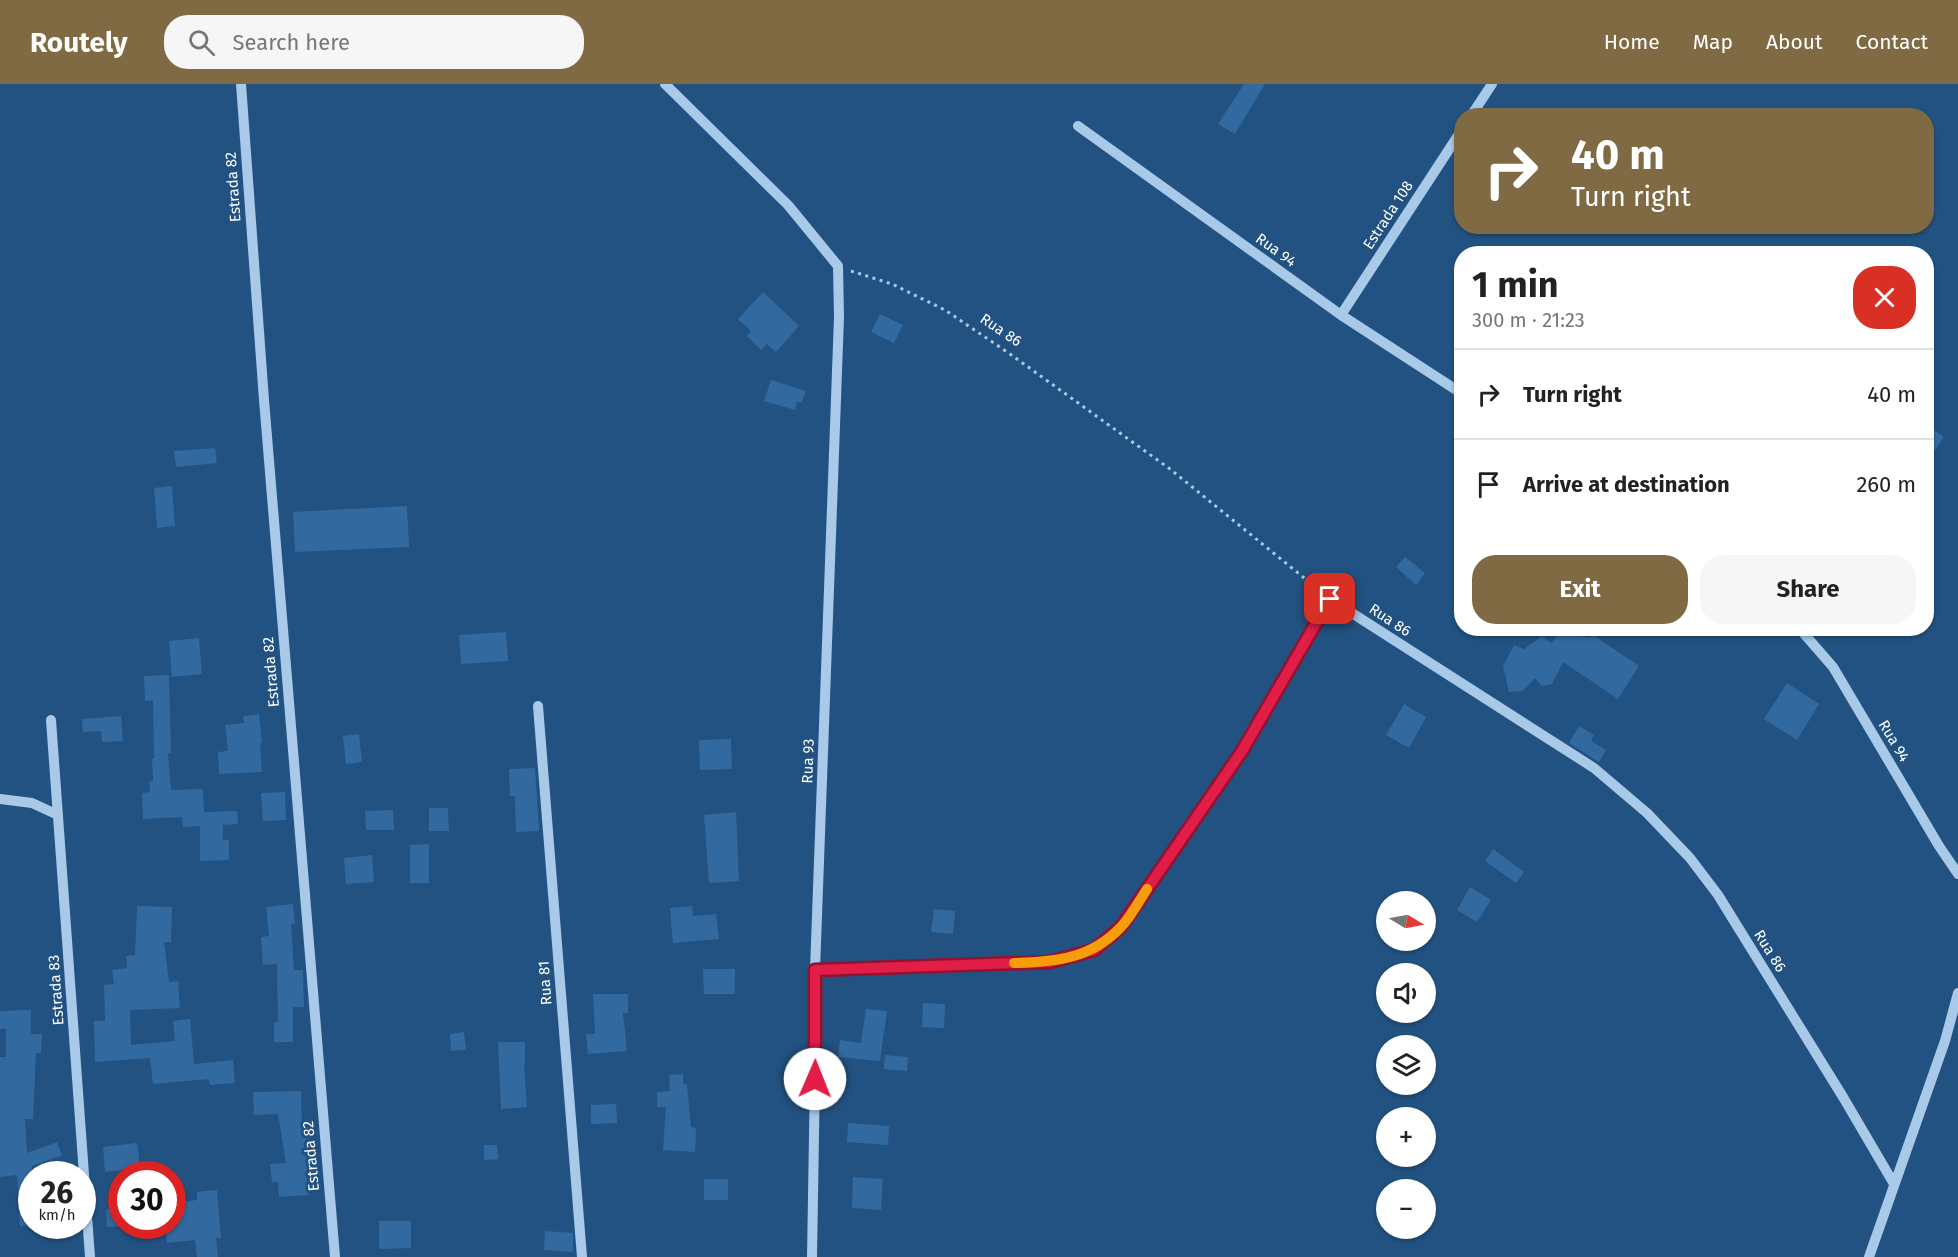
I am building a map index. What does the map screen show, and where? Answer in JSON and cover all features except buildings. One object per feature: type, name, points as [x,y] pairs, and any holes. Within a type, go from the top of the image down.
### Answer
[{"type":"street","name":"Estrada 82","points":[[241,84],[265,412],[335,1257]]},
{"type":"street","points":[[665,84],[788,205],[838,266]]},
{"type":"street","points":[[1476,108],[1492,84]]},
{"type":"street","name":"Rua 94","points":[[1078,126],[1341,315],[1454,388]]},
{"type":"street","name":"Estrada 108","points":[[1341,315],[1454,142]]},
{"type":"street","name":"Rua 93","points":[[812,1257],[815,970],[839,317],[838,266]]},
{"type":"street","points":[[815,970],[1050,962],[1094,950],[1121,927],[1242,751],[1330,599]]},
{"type":"street","name":"Rua 86","points":[[1330,599],[1594,768],[1647,813],[1690,858],[1718,895],[1894,1184]]},
{"type":"street","name":"Rua 94","points":[[1806,636],[1833,667],[1958,874]]},
{"type":"street","name":"Rua 81","points":[[538,706],[582,1257]]},
{"type":"street","name":"Estrada 83","points":[[51,720],[90,1257]]},
{"type":"street","points":[[0,799],[32,803],[58,815]]},
{"type":"street","points":[[1869,1257],[1945,1041],[1958,993]]},
{"type":"path","name":"Rua 86","points":[[838,266],[892,284],[945,310],[1170,469],[1330,599]]},
{"type":"slow traffic","points":[[1014,963],[1050,962],[1094,950],[1121,927],[1147,889]]},
{"type":"route","points":[[815,1079],[815,970],[1050,962],[1094,950],[1121,927],[1242,751],[1330,599]]}]
